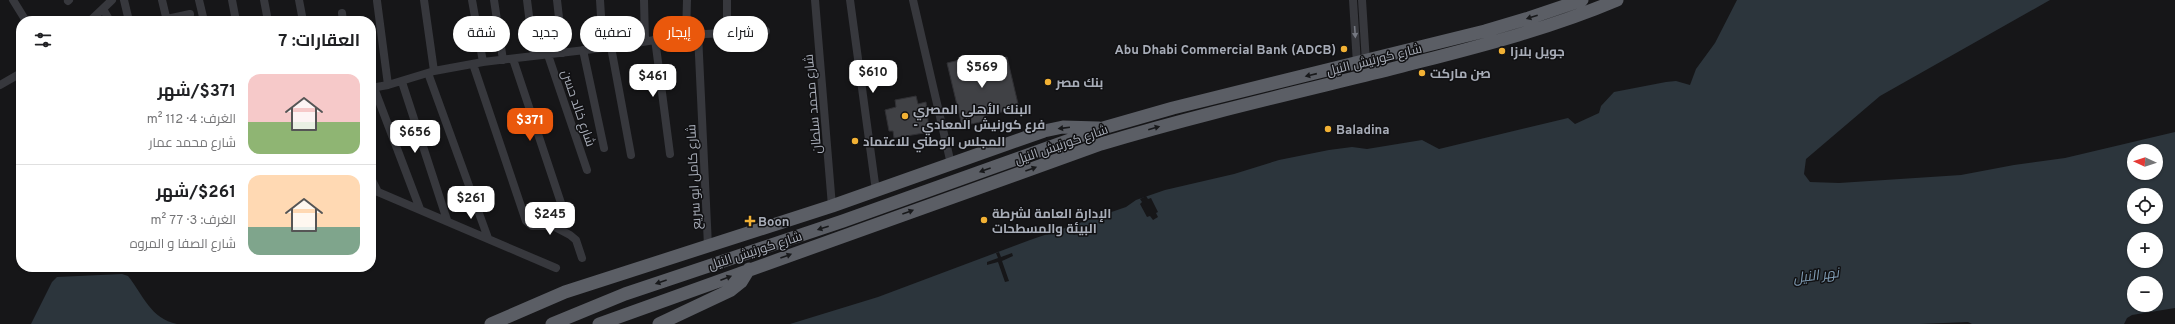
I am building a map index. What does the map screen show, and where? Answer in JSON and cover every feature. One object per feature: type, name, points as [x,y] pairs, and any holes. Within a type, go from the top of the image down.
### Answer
[{"type":"highway","name":"شارع كورنيش النيل","points":[[552,324],[625,294],[843,221],[1103,128],[1173,108],[1362,63],[1522,20],[1558,4],[1582,0]]},
{"type":"highway","name":"شارع كورنيش النيل","points":[[599,324],[1101,144],[1178,121],[1495,43],[1578,16],[1617,0]]},
{"type":"highway","points":[[491,324],[565,292],[832,206],[1044,132],[1063,127],[1083,126],[1103,128]]},
{"type":"highway","points":[[843,221],[858,197]]},
{"type":"highway","points":[[659,324],[731,290],[741,282],[749,269]]},
{"type":"street","points":[[13,0],[23,16]]},
{"type":"street","points":[[95,16],[112,0]]},
{"type":"street","points":[[124,0],[128,16]]},
{"type":"street","points":[[162,0],[166,16]]},
{"type":"street","points":[[199,0],[203,16]]},
{"type":"street","points":[[232,0],[235,16]]},
{"type":"street","points":[[264,0],[267,16]]},
{"type":"street","points":[[299,0],[302,16]]},
{"type":"street","points":[[424,0],[431,72],[488,238]]},
{"type":"street","points":[[472,0],[483,62]]},
{"type":"street","points":[[494,0],[503,60]]},
{"type":"street","points":[[527,0],[534,56]]},
{"type":"street","points":[[557,0],[563,53]]},
{"type":"street","points":[[600,0],[602,16]]},
{"type":"street","points":[[644,0],[644,16]]},
{"type":"street","points":[[687,16],[688,0]]},
{"type":"street","points":[[727,0],[727,16]]},
{"type":"street","name":"شارع محمد سلطان","points":[[815,0],[832,206]]},
{"type":"street","points":[[850,0],[876,191]]},
{"type":"street","points":[[913,0],[951,164]]},
{"type":"street","points":[[1353,0],[1362,63]]},
{"type":"street","points":[[1362,0],[1362,63]]},
{"type":"street","points":[[377,2],[388,86]]},
{"type":"street","points":[[103,9],[107,16]]},
{"type":"street","points":[[182,16],[190,14]]},
{"type":"street","points":[[645,40],[653,39]]},
{"type":"street","points":[[376,88],[388,86],[431,72],[483,62],[580,50]]},
{"type":"street","points":[[583,52],[604,148]]},
{"type":"street","points":[[608,52],[631,155]]},
{"type":"street","points":[[657,52],[670,154]]},
{"type":"street","name":"شارع كامل ابو سريع","points":[[699,52],[708,246]]},
{"type":"street","name":"شارع خالد حسن","points":[[548,54],[587,170]]},
{"type":"street","points":[[513,59],[566,218]]},
{"type":"street","points":[[473,64],[526,221],[532,226],[553,226],[570,235],[576,240],[582,258]]},
{"type":"street","points":[[0,85],[16,76]]},
{"type":"street","points":[[402,82],[447,220]]},
{"type":"street","points":[[376,98],[420,209]]},
{"type":"street","points":[[376,188],[378,192],[447,220],[556,268]]},
{"type":"water","name":"نهر النيل","points":[[1737,0],[2050,0],[1880,96],[1806,159],[1804,174],[1810,182],[1839,183],[1961,175],[2014,165],[2065,158],[2175,132],[2175,308],[2163,310],[2163,276],[2127,276],[2127,312],[2150,312],[2132,315],[2127,318],[2124,324],[1972,324],[1968,322],[1920,324],[790,324],[878,297],[1030,240],[1126,207],[1136,200],[1165,190],[1234,174],[1279,160],[1329,150],[1352,147],[1367,149],[1422,140],[1439,149],[1568,118],[1575,124],[1599,113],[1601,106],[1614,92],[1676,81],[1690,85],[1696,69],[1715,43]]},
{"type":"water","points":[[122,274],[128,276],[154,312],[160,317],[177,324],[31,324],[52,282],[57,277]]},
{"type":"pier","points":[[1146,196],[1148,199],[1151,198],[1158,212],[1156,213],[1158,217],[1153,220],[1150,216],[1147,217],[1140,204],[1142,202],[1140,199]]},
{"type":"pier","points":[[999,252],[1001,257],[1012,253],[1013,256],[1002,261],[1009,281],[1005,282],[998,262],[987,265],[987,262],[998,258],[996,253]]},
{"type":"building","points":[[972,57],[974,65],[1007,57],[1019,108],[984,116],[985,121],[962,126],[947,63]]},
{"type":"building","name":"البنك الأهلي المصري - فرع كورنيش المعادي","points":[[916,96],[918,104],[926,102],[929,130],[924,131],[924,133],[894,138],[893,131],[889,131],[885,110],[896,107],[895,100]]},
{"type":"place","name":"Abu Dhabi Commercial Bank (ADCB)","points":[[1344,49]]},
{"type":"place","name":"جويل بلازا","points":[[1502,51]]},
{"type":"place","name":"صن ماركت","points":[[1422,73]]},
{"type":"place","name":"بنك مصر","points":[[1048,82]]},
{"type":"place","name":"البنك الأهلي المصري - فرع كورنيش المعادي","points":[[905,116]]},
{"type":"place","name":"Baladina","points":[[1328,129]]},
{"type":"place","name":"المجلس الوطني للاعتماد","points":[[855,141]]},
{"type":"place","name":"الإدارة العامة لشرطة البيئة والمسطحات","points":[[984,220]]},
{"type":"place","name":"Boon","points":[[750,221]]}]
